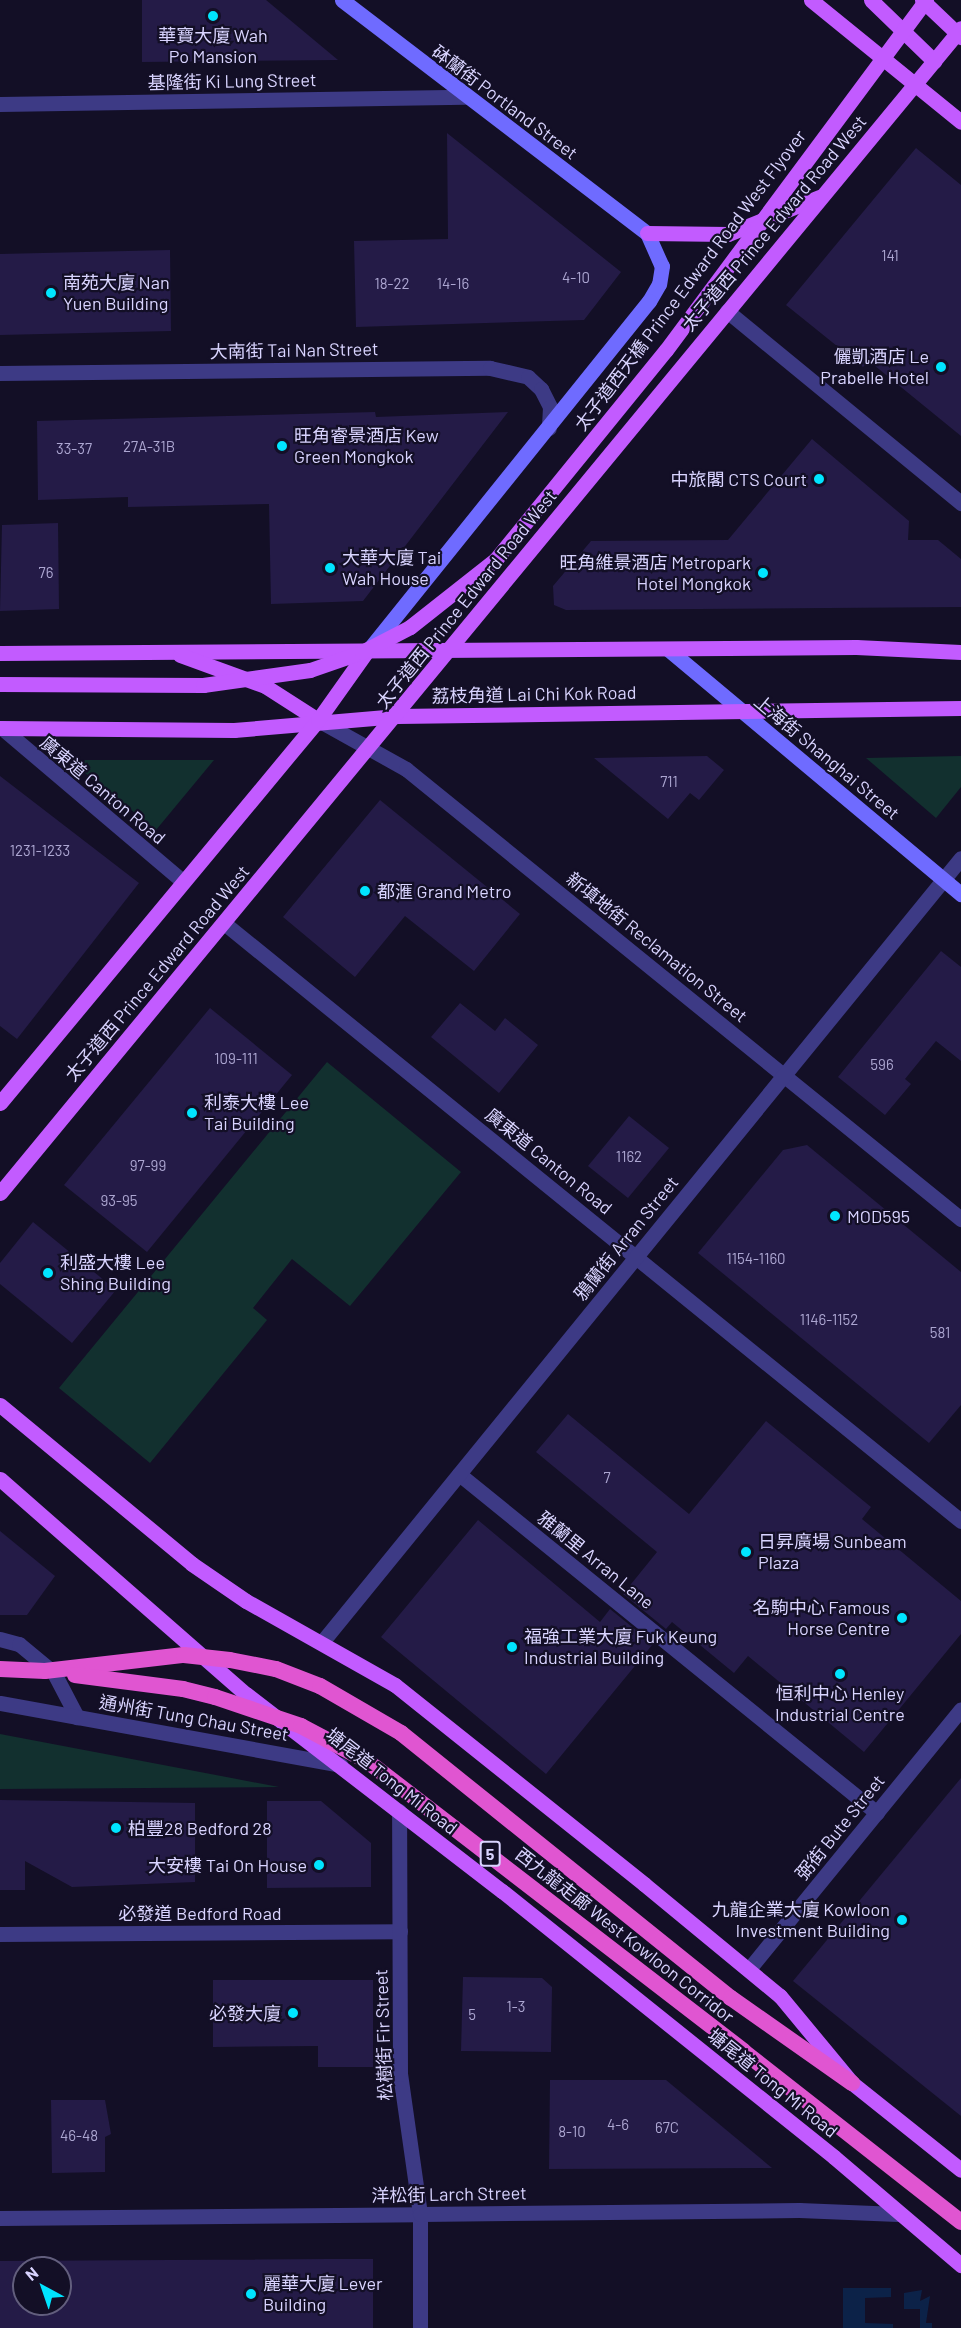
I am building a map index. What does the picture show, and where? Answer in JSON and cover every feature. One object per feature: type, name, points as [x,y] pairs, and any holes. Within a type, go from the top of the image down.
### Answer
[{"type":"highway","points":[[45,1671],[184,1655],[276,1669],[320,1686],[401,1733],[731,1998],[852,2083]]},
{"type":"highway","name":"西九龍走廊 West Kowloon Corridor","points":[[0,1669],[45,1671],[163,1685],[215,1697],[302,1726],[367,1761],[961,2222]]},
{"type":"main road","name":"砵蘭街 Portland Street","points":[[342,0],[465,97],[647,233]]},
{"type":"main road","points":[[812,0],[961,122]]},
{"type":"main road","points":[[871,0],[934,61]]},
{"type":"main road","points":[[924,0],[960,33]]},
{"type":"main road","name":"太子道西天橋 Prince Edward Road West Flyover","points":[[0,684],[257,681],[310,670],[362,652],[410,627],[455,596],[496,559],[666,350],[924,0]]},
{"type":"main road","name":"太子道西 Prince Edward Road West","points":[[0,1193],[370,749],[727,310],[825,195],[934,61],[960,33]]},
{"type":"main road","points":[[647,233],[728,234],[825,195]]},
{"type":"main road","name":"太子道西 Prince Edward Road West","points":[[0,1104],[182,880],[318,720],[367,651],[549,428],[659,284],[662,266],[647,233]]},
{"type":"main road","points":[[0,653],[448,652],[856,647],[961,652]]},
{"type":"main road","name":"上海街 Shanghai Street","points":[[669,650],[961,894]]},
{"type":"main road","points":[[166,651],[265,686],[318,720]]},
{"type":"main road","name":"荔枝角道 Lai Chi Kok Road","points":[[1,728],[234,730],[318,720],[397,716],[737,708],[961,708]]},
{"type":"main road","points":[[0,1405],[192,1564],[246,1601],[395,1685],[749,1969],[780,1996],[852,2083],[961,2169]]},
{"type":"main road","name":"塘尾道 Tong Mi Road","points":[[0,1479],[246,1694],[399,1811],[834,2157],[898,2214],[961,2265]]},
{"type":"street","name":"基隆街 Ki Lung Street","points":[[0,104],[465,97]]},
{"type":"street","points":[[727,310],[961,503]]},
{"type":"street","name":"大南街 Tai Nan Street","points":[[0,373],[490,368],[528,377],[541,389],[550,407],[549,428]]},
{"type":"street","name":"新填地街 Reclamation Street","points":[[318,720],[406,769],[961,1219]]},
{"type":"street","name":"廣東道 Canton Road","points":[[1,728],[182,880]]},
{"type":"street","name":"鴉蘭街 Arran Street","points":[[322,1642],[961,858]]},
{"type":"street","name":"廣東道 Canton Road","points":[[224,923],[961,1521]]},
{"type":"street","name":"雅蘭里 Arran Lane","points":[[459,1474],[877,1813]]},
{"type":"street","name":"通州街 Tung Chau Street","points":[[0,1639],[20,1644],[54,1673],[77,1717]]},
{"type":"street","name":"通州街 Tung Chau Street","points":[[0,1703],[340,1765]]},
{"type":"street","name":"弼街 Bute Street","points":[[749,1969],[961,1709]]},
{"type":"street","name":"松樹街 Fir Street","points":[[399,1811],[400,2074],[420,2214],[420,2328]]},
{"type":"street","name":"必發道 Bedford Road","points":[[0,1934],[400,1931]]},
{"type":"street","name":"洋松街 Larch Street","points":[[0,2218],[420,2214],[898,2214]]},
{"type":"green space","points":[[961,756],[961,787],[936,818],[866,758]]},
{"type":"green space","points":[[69,760],[214,760],[156,830]]},
{"type":"green space","points":[[327,1062],[461,1172],[350,1306],[292,1259],[253,1308],[267,1320],[150,1463],[59,1388]]},
{"type":"green space","points":[[0,1734],[279,1787],[0,1789]]},
{"type":"water","points":[[843,2288],[891,2288],[891,2297],[865,2298],[865,2323],[893,2324],[893,2328],[843,2328]]},
{"type":"water","points":[[922,2290],[920,2301],[930,2296],[926,2323],[932,2323],[932,2328],[920,2328],[920,2309],[904,2309],[904,2293]]},
{"type":"building","name":"華寶大廈 Wah Po Mansion","points":[[142,0],[266,0],[338,60],[142,62]]},
{"type":"building","points":[[447,133],[621,272],[584,320],[356,327],[354,241],[448,239]]},
{"type":"building","points":[[916,148],[961,185],[961,436],[869,361],[863,367],[786,305]]},
{"type":"building","points":[[170,250],[171,331],[0,335],[0,254]]},
{"type":"building","points":[[375,412],[376,417],[508,412],[363,601],[271,604],[269,504],[128,507],[128,497],[38,500],[37,421]]},
{"type":"building","name":"旺角維景酒店 Metropark Hotel Mongkok","points":[[812,439],[909,521],[908,540],[938,540],[961,559],[961,607],[566,610],[554,605],[553,586],[591,541],[728,540]]},
{"type":"building","points":[[58,523],[59,609],[0,611],[2,525]]},
{"type":"building","points":[[707,756],[724,770],[699,800],[690,793],[668,819],[594,758]]},
{"type":"building","points":[[0,776],[139,883],[17,1039],[0,1026]]},
{"type":"building","name":"都滙 Grand Metro","points":[[380,800],[520,914],[474,971],[405,916],[355,977],[283,917]]},
{"type":"building","points":[[941,951],[961,967],[961,1061],[936,1041],[905,1079],[911,1084],[885,1115],[838,1077]]},
{"type":"building","points":[[460,1003],[495,1031],[505,1018],[538,1045],[499,1093],[431,1037]]},
{"type":"building","points":[[210,1008],[292,1075],[147,1252],[64,1185]]},
{"type":"building","points":[[629,1116],[669,1148],[628,1198],[588,1166]]},
{"type":"building","points":[[807,1145],[961,1272],[961,1405],[929,1443],[698,1253],[783,1150]]},
{"type":"building","name":"利盛大樓 Lee Shing Building","points":[[33,1222],[116,1290],[72,1343],[0,1284],[0,1263]]},
{"type":"building","points":[[568,1414],[689,1514],[766,1421],[871,1507],[862,1519],[961,1601],[961,1634],[864,1752],[748,1656],[734,1673],[672,1622],[666,1629],[623,1594],[657,1552],[536,1452]]},
{"type":"building","name":"福強工業大廈 Fuk Keung Industrial Building","points":[[478,1520],[600,1622],[610,1609],[653,1644],[546,1774],[381,1637]]},
{"type":"building","points":[[0,1531],[55,1576],[27,1615],[0,1615]]},
{"type":"building","name":"九龍企業大廈 Kowloon Investment Building","points":[[961,1778],[961,2116],[793,1981]]},
{"type":"building","name":"柏豐28 Bedford 28","points":[[0,1800],[195,1803],[195,1882],[72,1887],[25,1861],[25,1890],[0,1890]]},
{"type":"building","name":"大安樓 Tai On House","points":[[267,1801],[321,1801],[371,1843],[371,1887],[267,1888]]},
{"type":"building","points":[[463,1977],[542,1978],[552,1987],[551,2052],[461,2051]]},
{"type":"building","name":"必發大廈","points":[[213,1980],[373,1980],[373,2067],[318,2067],[318,2046],[213,2047]]},
{"type":"building","points":[[550,2080],[666,2080],[772,2168],[549,2169]]},
{"type":"building","points":[[51,2100],[105,2100],[111,2134],[105,2137],[105,2172],[52,2173]]},
{"type":"building","name":"麗華大廈 Lever Building","points":[[373,2259],[373,2328],[0,2328],[0,2261],[12,2261],[12,2316],[72,2316],[72,2261]]},
{"type":"place","name":"華寶大廈 Wah Po Mansion","points":[[213,16]]},
{"type":"place","name":"南苑大廈 Nan Yuen Building","points":[[51,293]]},
{"type":"place","name":"儷凱酒店 Le Prabelle Hotel","points":[[941,367]]},
{"type":"place","name":"旺角睿景酒店 Kew Green Mongkok","points":[[282,446]]},
{"type":"place","name":"中旅閣 CTS Court","points":[[819,479]]},
{"type":"place","name":"大華大廈 Tai Wah House","points":[[330,568]]},
{"type":"place","name":"旺角維景酒店 Metropark Hotel Mongkok","points":[[763,573]]},
{"type":"place","name":"都滙 Grand Metro","points":[[365,891]]},
{"type":"place","name":"利泰大樓 Lee Tai Building","points":[[192,1113]]},
{"type":"place","name":"MOD595","points":[[835,1216]]},
{"type":"place","name":"利盛大樓 Lee Shing Building","points":[[48,1273]]},
{"type":"place","name":"日昇廣場 Sunbeam Plaza","points":[[746,1552]]},
{"type":"place","name":"名駒中心 Famous Horse Centre","points":[[902,1618]]},
{"type":"place","name":"福強工業大廈 Fuk Keung Industrial Building","points":[[512,1647]]},
{"type":"place","name":"恒利中心 Henley Industrial Centre","points":[[840,1674]]},
{"type":"place","name":"柏豐28 Bedford 28","points":[[116,1828]]},
{"type":"place","name":"大安樓 Tai On House","points":[[319,1865]]},
{"type":"place","name":"九龍企業大廈 Kowloon Investment Building","points":[[902,1920]]},
{"type":"place","name":"必發大廈","points":[[293,2013]]},
{"type":"place","name":"麗華大廈 Lever Building","points":[[251,2294]]}]
